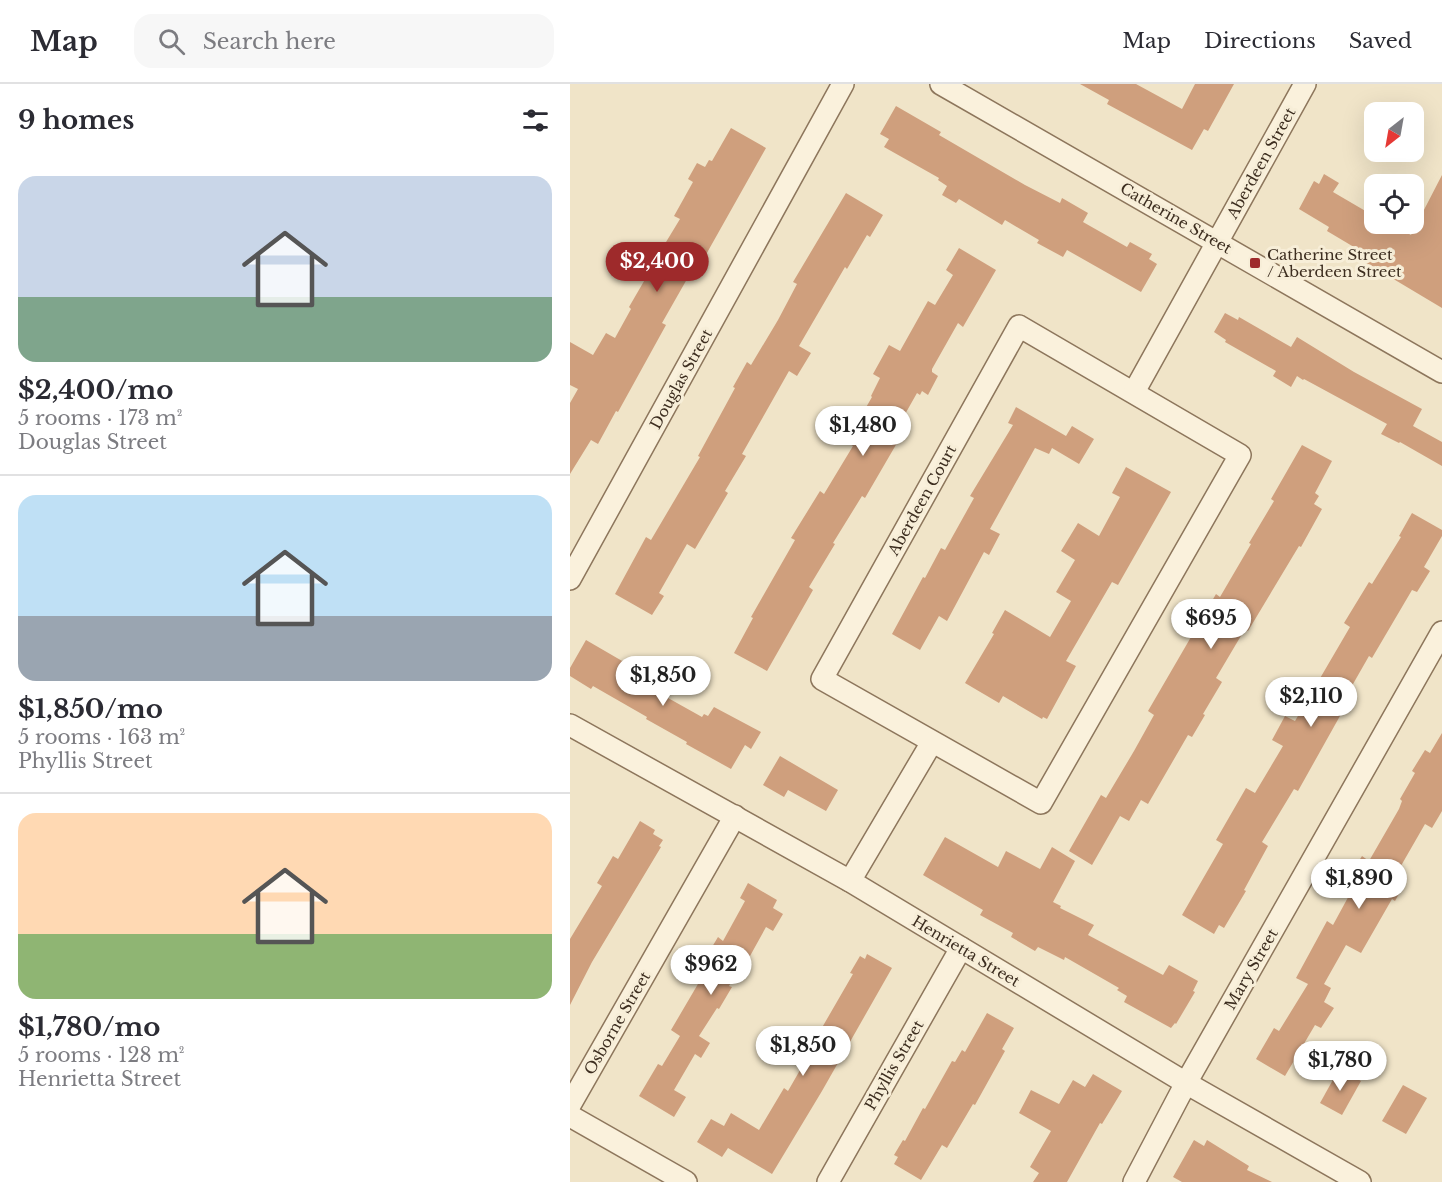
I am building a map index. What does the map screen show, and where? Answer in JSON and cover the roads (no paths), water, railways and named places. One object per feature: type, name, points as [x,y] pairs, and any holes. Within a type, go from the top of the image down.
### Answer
[{"type":"street","name":"Douglas Street","points":[[570,579],[843,84]]},
{"type":"street","name":"Catherine Street","points":[[941,84],[1442,372]]},
{"type":"street","name":"Aberdeen Street","points":[[1218,242],[1305,84]]},
{"type":"street","points":[[1134,392],[1218,242]]},
{"type":"street","name":"Aberdeen Court","points":[[1019,326],[1134,392],[1240,455],[1041,803],[822,679],[1019,326]]},
{"type":"street","name":"Mary Street","points":[[1134,1182],[1186,1083],[1442,633]]},
{"type":"street","name":"Henrietta Street","points":[[570,725],[850,881],[1186,1083],[1360,1182]]},
{"type":"street","points":[[850,881],[932,741]]},
{"type":"street","name":"Osborne Street","points":[[570,1105],[735,816]]},
{"type":"street","name":"Phyllis Street","points":[[828,1182],[961,948]]},
{"type":"street","points":[[570,1116],[686,1182]]},
{"type":"place","name":"Catherine Street / Aberdeen Street","points":[[1255,263]]}]
